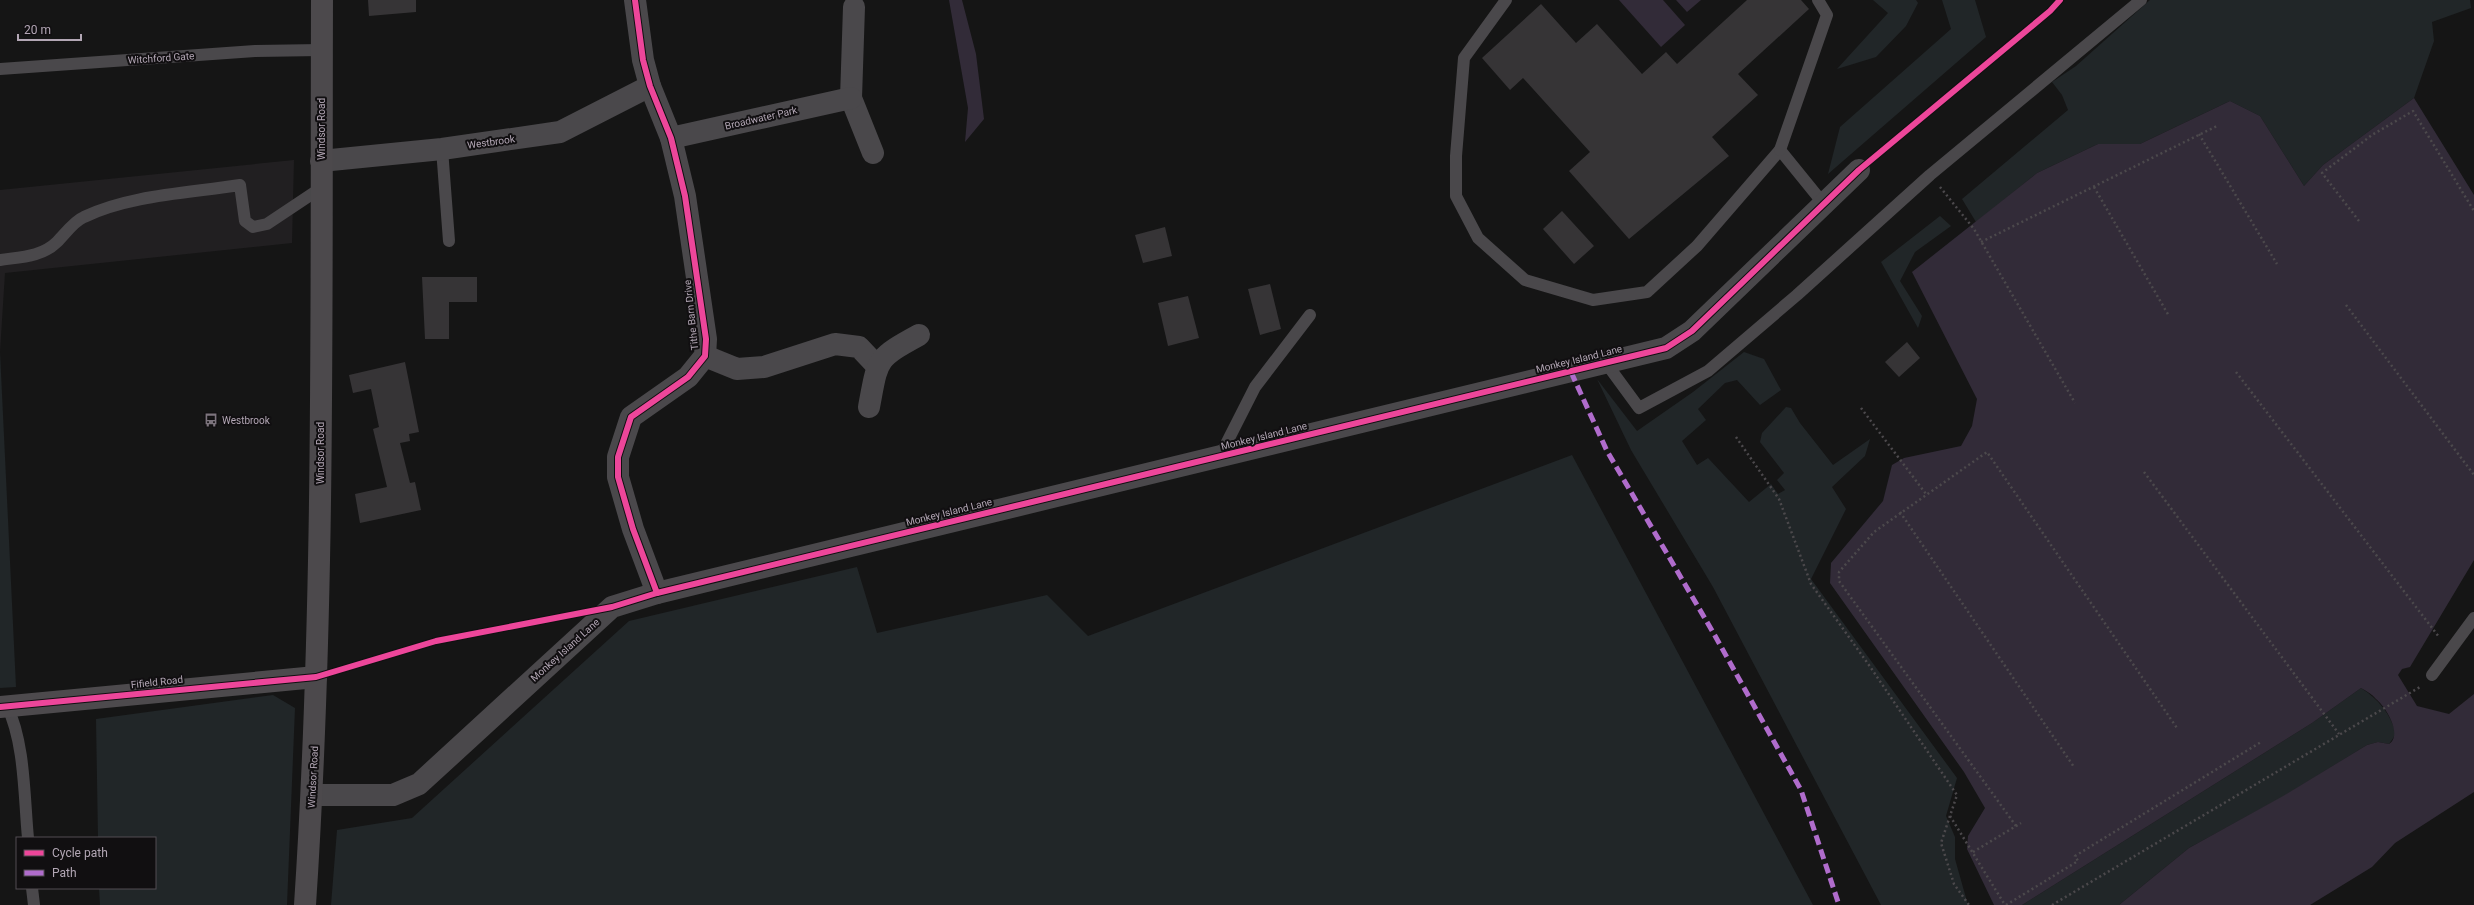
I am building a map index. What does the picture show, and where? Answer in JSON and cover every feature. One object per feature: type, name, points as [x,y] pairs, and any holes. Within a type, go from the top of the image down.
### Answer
[{"type":"main road","name":"Windsor Road","points":[[305,905],[312,795],[320,471],[322,0]]},
{"type":"street","name":"Tithe Barn Drive","points":[[635,0],[643,60],[650,86],[671,138],[685,196],[706,339],[705,356],[688,377],[631,417],[618,457],[618,477],[633,529],[657,593]]},
{"type":"street","points":[[854,7],[851,98],[873,153]]},
{"type":"street","name":"Westbrook","points":[[321,162],[442,149],[560,132],[650,86]]},
{"type":"street","name":"Broadwater Park","points":[[671,138],[851,98]]},
{"type":"street","name":"Monkey Island Lane","points":[[312,795],[374,797],[393,795],[419,784],[612,607],[657,593],[1666,348],[1692,331],[1823,203],[1859,170]]},
{"type":"street","points":[[868,407],[876,365],[890,351],[919,335]]},
{"type":"street","points":[[705,356],[736,369],[764,367],[835,344],[859,347],[876,365]]},
{"type":"street","name":"Fifield Road","points":[[4,706],[316,677]]},
{"type":"lane","points":[[1506,0],[1464,58],[1456,156],[1456,196],[1478,238],[1525,280],[1593,300],[1647,292],[1697,246],[1780,150],[1827,15],[1818,0]]},
{"type":"lane","points":[[1606,363],[1638,408],[1708,371],[1797,295],[1930,175],[2141,0]]},
{"type":"lane","name":"Witchford Gate","points":[[0,69],[255,51],[321,50]]},
{"type":"lane","points":[[442,149],[449,241]]},
{"type":"lane","points":[[1780,150],[1823,203]]},
{"type":"lane","points":[[0,260],[30,256],[45,251],[56,244],[82,217],[116,204],[240,185],[245,222],[253,227],[267,224],[321,188]]},
{"type":"lane","points":[[1220,456],[1255,387],[1310,315]]},
{"type":"lane","points":[[2432,676],[2474,618]]},
{"type":"lane","points":[[4,706],[14,720],[19,747],[28,837]]},
{"type":"lane","points":[[32,889],[34,905]]},
{"type":"path","points":[[2359,221],[2322,173],[2372,135],[2414,111],[2474,211]]},
{"type":"path","points":[[1981,242],[2217,126]]},
{"type":"path","points":[[2199,134],[2277,264]]},
{"type":"path","points":[[1930,175],[1974,229],[2075,403]]},
{"type":"path","points":[[2094,187],[2169,316]]},
{"type":"path","points":[[2346,305],[2474,475]]},
{"type":"path","points":[[2236,372],[2434,632]]},
{"type":"path","points":[[1861,408],[1926,494]]},
{"type":"path","points":[[1736,437],[1779,499],[1811,584],[1871,668],[1957,795],[1941,843],[1954,884],[1969,905]]},
{"type":"path","points":[[2016,826],[1839,581],[1838,572],[1874,532],[1900,512],[1987,452],[2178,728]]},
{"type":"path","points":[[2144,472],[2338,734]]},
{"type":"path","points":[[1900,512],[2074,768]]},
{"type":"path","points":[[316,677],[436,641],[573,615]]},
{"type":"path","points":[[2052,905],[2422,685]]},
{"type":"path","points":[[1950,816],[2005,905],[2078,861],[2075,856],[2261,742]]},
{"type":"path","points":[[1973,852],[2021,823]]},
{"type":"shaded area","points":[[949,0],[962,0],[976,54],[984,119],[965,142],[968,108]]},
{"type":"shaded area","points":[[1619,0],[1663,0],[1685,25],[1661,47]]},
{"type":"shaded area","points":[[1676,0],[1701,0],[1687,12]]},
{"type":"shaded area","points":[[1873,0],[1916,0],[1918,3],[1906,26],[1876,57],[1837,69],[1888,13]]},
{"type":"shaded area","points":[[1942,0],[1975,0],[1986,37],[1828,174],[1840,127],[1951,29]]},
{"type":"shaded area","points":[[2150,0],[2470,0],[2471,8],[2432,22],[2434,41],[2414,98],[2323,165],[2304,186],[2260,116],[2230,101],[2140,144],[2098,144],[2037,173],[1976,222],[1962,199],[2068,110],[2062,95],[2052,82],[2076,66]]},
{"type":"shaded area","points":[[2414,98],[2474,195],[2474,560],[2410,667],[2402,669],[2398,675],[2417,706],[2449,714],[2474,694],[2474,792],[2395,843],[2372,867],[2310,905],[2119,905],[2189,848],[2283,796],[2367,745],[2378,742],[2389,744],[2393,740],[2394,734],[2392,721],[2380,703],[2361,688],[2312,723],[2022,905],[1994,905],[1967,849],[1968,836],[1985,808],[1964,772],[1830,583],[1831,563],[1883,501],[1892,465],[1904,458],[1961,446],[1972,426],[1977,399],[1912,272],[2037,173],[2098,144],[2140,144],[2230,101],[2260,116],[2304,186],[2323,165]]},
{"type":"shaded area","points":[[294,160],[292,243],[5,273],[0,352],[0,190]]},
{"type":"shaded area","points":[[1940,216],[1951,226],[1915,252],[1900,281],[1922,316],[1918,328],[1881,262]]},
{"type":"shaded area","points":[[0,352],[16,687],[0,688]]},
{"type":"shaded area","points":[[1744,352],[1764,359],[1781,390],[1760,405],[1737,380],[1725,383],[1698,409],[1706,420],[1682,441],[1697,465],[1708,458],[1749,502],[1771,484],[1778,494],[1785,490],[1777,480],[1784,473],[1760,442],[1762,433],[1786,407],[1791,408],[1800,423],[1833,465],[1870,439],[1865,456],[1832,487],[1846,509],[1811,579],[1957,778],[1946,816],[1955,837],[1955,859],[1968,905],[1881,905],[1713,587],[1631,450],[1597,379],[1637,431],[1693,392]]},
{"type":"shaded area","points":[[1572,455],[1813,905],[331,905],[337,830],[412,818],[629,621],[857,567],[877,633],[1047,595],[1088,636]]},
{"type":"shaded area","points":[[2361,688],[2378,702],[2391,720],[2396,734],[2389,744],[2378,742],[2367,745],[2284,796],[2189,848],[2119,905],[2022,905],[2312,723]]},
{"type":"shaded area","points":[[273,695],[295,708],[287,905],[100,905],[99,889],[156,889],[156,837],[98,837],[96,719]]},
{"type":"building","points":[[368,0],[416,0],[416,12],[369,16]]},
{"type":"building","points":[[1747,0],[1801,0],[1809,9],[1738,74],[1758,95],[1712,137],[1729,156],[1629,239],[1569,171],[1590,152],[1523,78],[1510,90],[1482,58],[1541,4],[1576,43],[1597,24],[1642,74],[1666,52],[1677,64]]},
{"type":"building","points":[[1562,211],[1594,246],[1574,264],[1543,229]]},
{"type":"building","points":[[1165,227],[1172,256],[1143,263],[1135,235]]},
{"type":"building","points":[[422,277],[477,277],[477,302],[449,302],[449,339],[425,339]]},
{"type":"building","points":[[1270,284],[1281,329],[1260,335],[1248,289]]},
{"type":"building","points":[[1188,296],[1199,338],[1168,346],[1158,303]]},
{"type":"building","points":[[1907,342],[1920,358],[1899,377],[1885,362]]},
{"type":"building","points":[[405,362],[419,432],[409,434],[410,441],[400,443],[410,483],[415,482],[421,510],[360,523],[355,494],[387,487],[373,429],[379,427],[371,389],[353,393],[349,375]]},
{"type":"marked path","points":[[1571,372],[1607,451],[1714,634],[1801,790],[1839,905]]},
{"type":"cycle path","points":[[635,0],[643,60],[650,86],[671,138],[685,196],[706,339],[705,356],[688,377],[631,417],[618,457],[618,477],[633,529],[657,593]]},
{"type":"cycle path","points":[[0,707],[316,677],[436,641],[612,607],[657,593],[1666,348],[1692,331],[1859,170],[2050,11],[2060,0]]},
{"type":"place","name":"Westbrook","points":[[211,420]]}]
